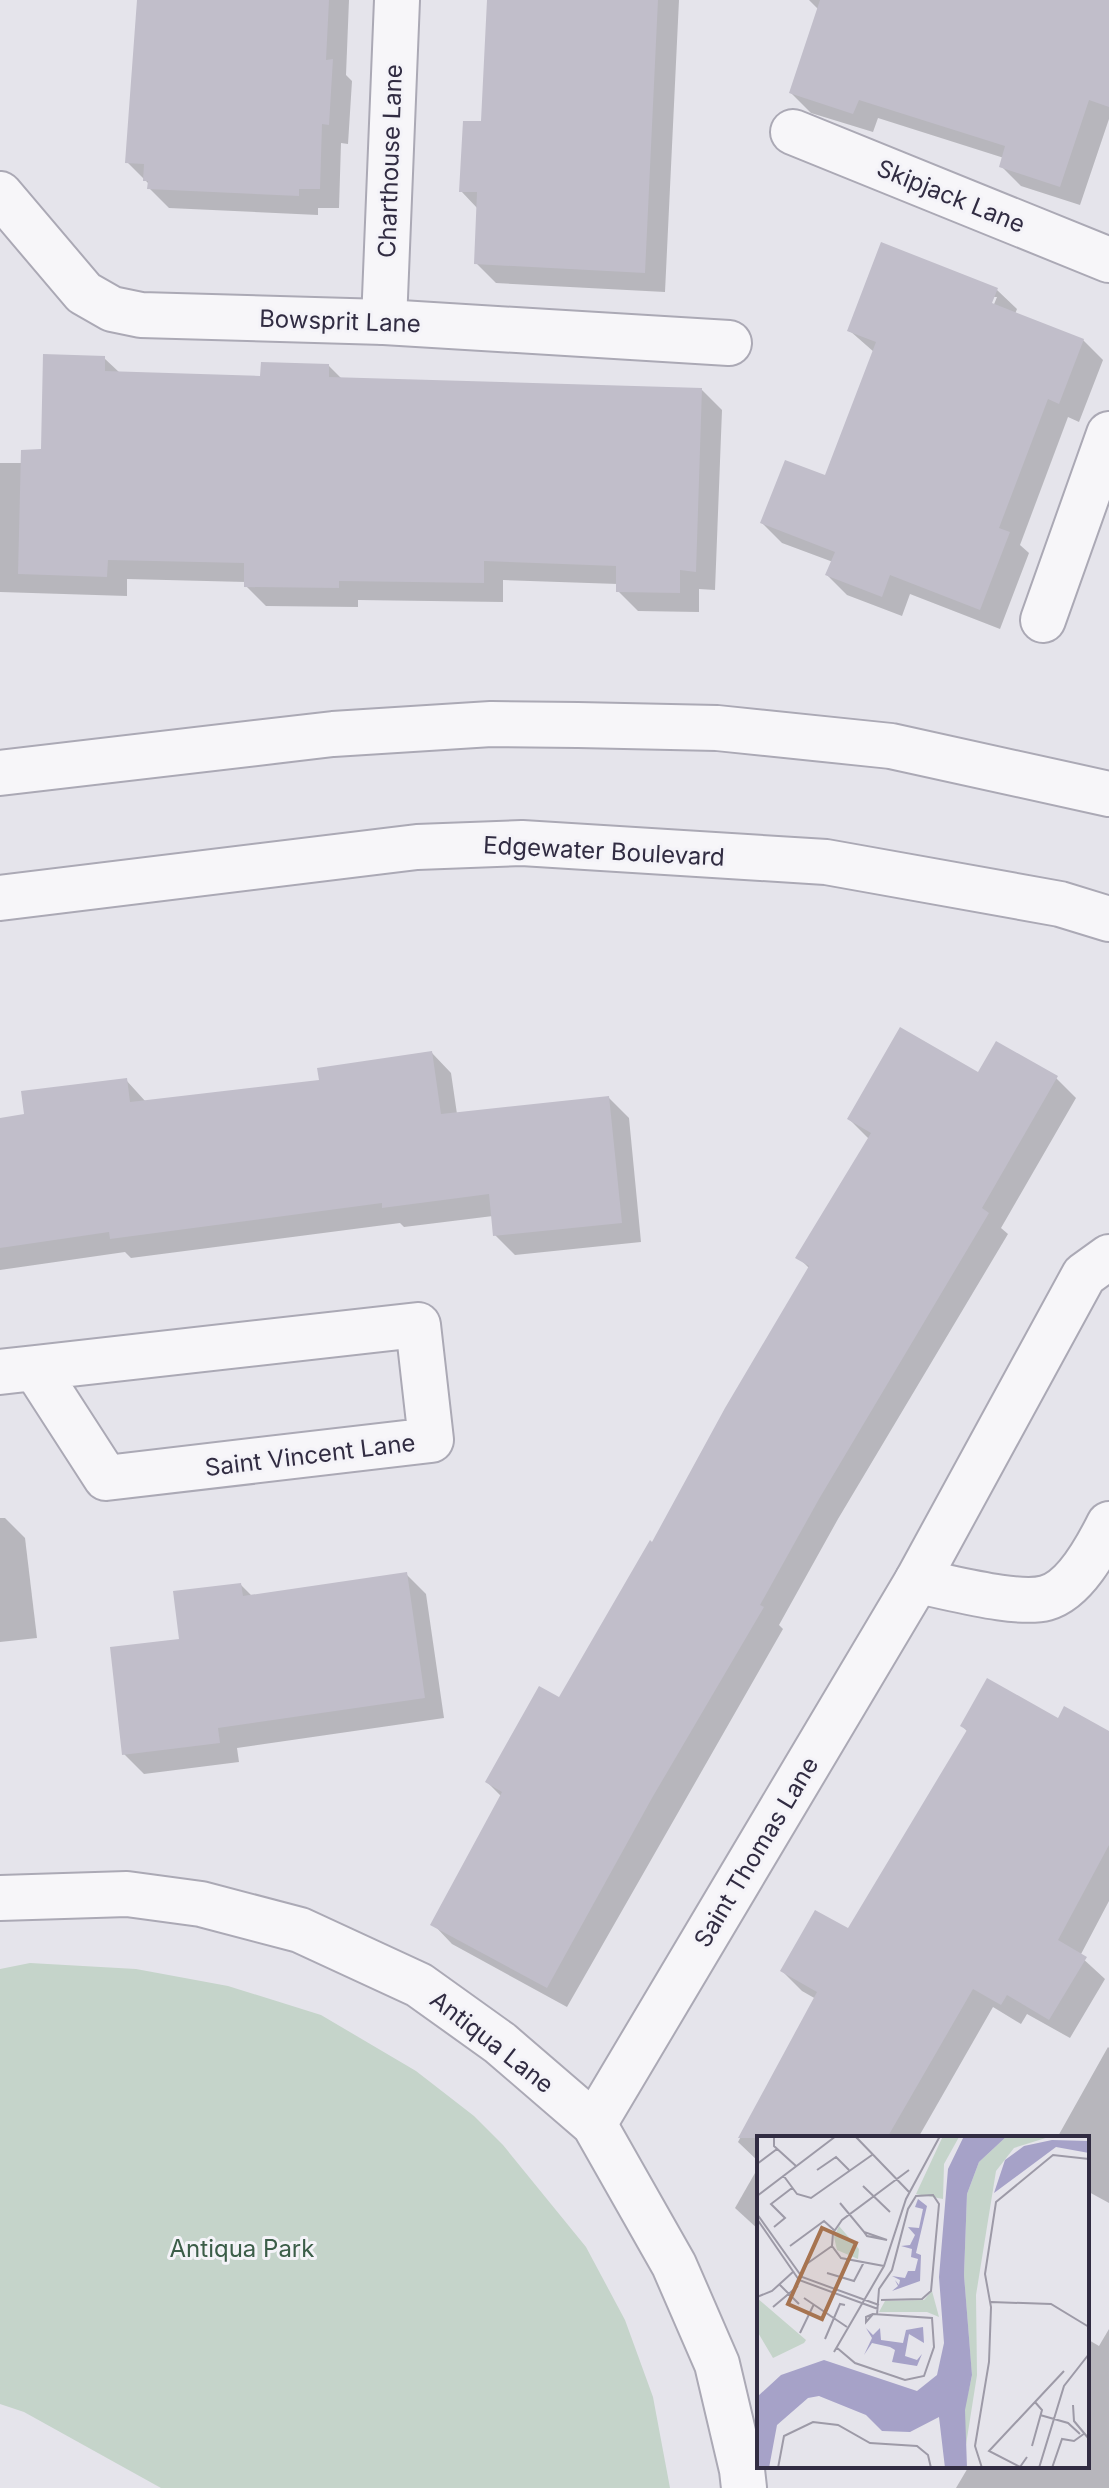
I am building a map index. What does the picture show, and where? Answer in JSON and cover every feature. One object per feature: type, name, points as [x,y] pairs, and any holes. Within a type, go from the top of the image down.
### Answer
[{"type":"street","name":"Charthouse Lane","points":[[384,322],[397,0]]},
{"type":"street","name":"Skipjack Lane","points":[[793,132],[1109,260]]},
{"type":"street","name":"Bowsprit Lane","points":[[0,194],[84,293],[112,309],[141,315],[384,322],[729,343]]},
{"type":"street","points":[[1043,620],[1109,434]]},
{"type":"street","points":[[0,773],[333,734],[491,724],[578,725],[717,728],[891,746],[1109,794]]},
{"type":"street","name":"Edgewater Boulevard","points":[[0,898],[417,847],[522,843],[826,862],[1060,904],[1109,919]]},
{"type":"street","name":"Saint Thomas Lane","points":[[594,2124],[917,1581],[1084,1275],[1109,1257]]},
{"type":"street","name":"Saint Vincent Lane","points":[[418,1325],[431,1440],[106,1478],[17,1370],[418,1325]]},
{"type":"street","points":[[917,1581],[1022,1600],[1048,1598],[1071,1582],[1093,1555],[1109,1524]]},
{"type":"street","name":"Antiqua Lane","points":[[0,1898],[127,1894],[201,1904],[300,1930],[419,1985],[500,2043],[594,2124],[674,2265],[717,2364],[744,2488]]},
{"type":"green space","name":"Antiqua Park","points":[[30,1963],[136,1969],[228,1986],[321,2015],[416,2071],[474,2116],[503,2145],[586,2247],[625,2320],[653,2397],[670,2488],[161,2488],[24,2412],[0,2404],[0,1969]]},
{"type":"building","points":[[137,0],[329,0],[326,60],[333,59],[329,125],[322,124],[320,189],[299,189],[299,196],[147,189],[148,181],[143,181],[144,164],[125,163]]},
{"type":"building","points":[[487,0],[658,0],[645,273],[474,264],[477,192],[459,192],[463,121],[481,121]]},
{"type":"building","points":[[820,0],[1109,0],[1109,107],[1089,100],[1060,187],[999,167],[1005,146],[859,100],[853,114],[789,93]]},
{"type":"building","points":[[881,242],[998,288],[992,303],[1084,339],[1059,404],[1048,399],[999,528],[1010,532],[980,610],[890,575],[882,597],[825,575],[835,552],[760,523],[785,460],[825,475],[876,342],[847,331]]},
{"type":"building","points":[[43,354],[105,356],[105,371],[260,376],[261,362],[329,364],[329,377],[702,388],[696,572],[680,570],[680,593],[616,592],[616,566],[484,561],[484,583],[339,581],[339,588],[244,587],[244,563],[108,560],[107,577],[18,574],[21,450],[41,449]]},
{"type":"building","points":[[900,1027],[978,1072],[996,1041],[1058,1076],[982,1208],[989,1213],[819,1499],[760,1605],[764,1607],[652,1798],[547,1988],[430,1925],[502,1792],[485,1782],[539,1686],[559,1697],[650,1540],[652,1542],[725,1408],[809,1266],[795,1258],[871,1133],[847,1119]]},
{"type":"building","points":[[432,1051],[441,1114],[609,1096],[622,1223],[493,1236],[489,1194],[382,1208],[382,1203],[110,1239],[109,1232],[0,1248],[0,1118],[24,1114],[21,1091],[127,1078],[130,1102],[319,1080],[317,1068]]},
{"type":"building","points":[[407,1572],[425,1698],[218,1728],[220,1743],[122,1755],[110,1647],[179,1639],[173,1591],[241,1583],[243,1596]]},
{"type":"building","points":[[987,1678],[1058,1718],[1064,1706],[1109,1731],[1109,1845],[1058,1940],[1087,1957],[1049,2020],[1007,1995],[1001,2005],[973,1989],[888,2136],[738,2138],[817,1992],[780,1971],[815,1910],[848,1928],[967,1730],[960,1726]]}]
